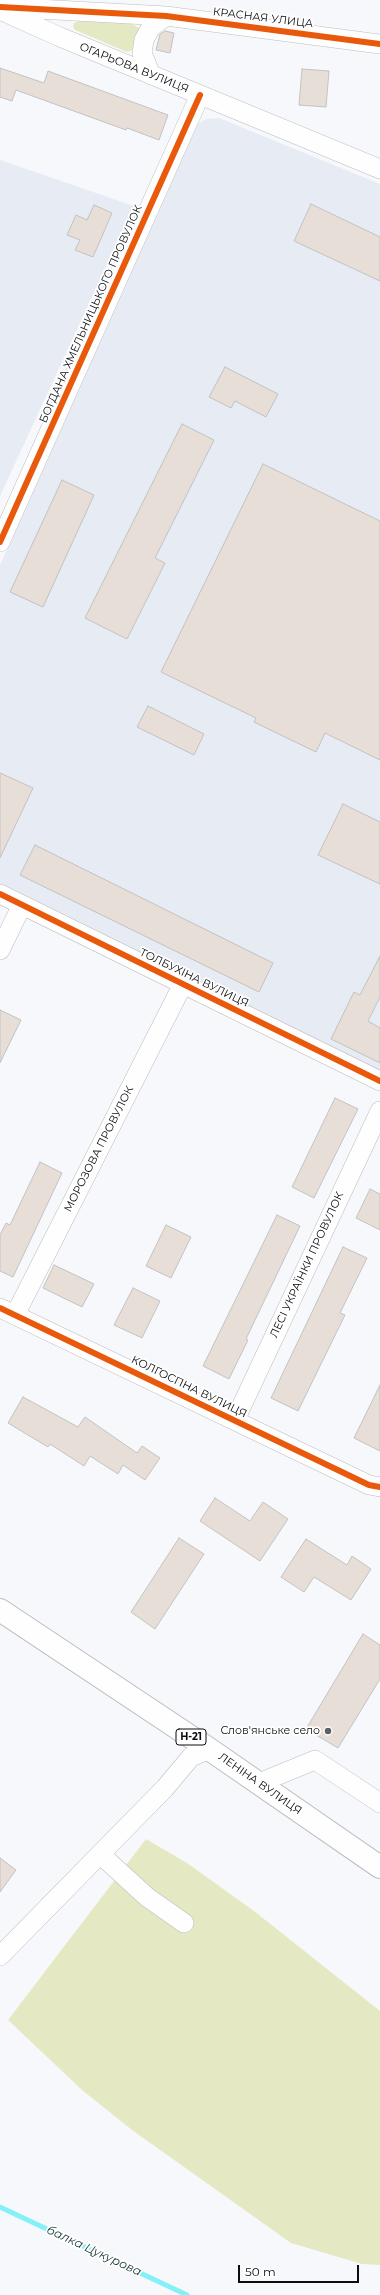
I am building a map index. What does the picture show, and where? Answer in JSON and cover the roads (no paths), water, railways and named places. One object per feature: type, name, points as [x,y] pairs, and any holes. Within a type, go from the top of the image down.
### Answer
[{"type":"main road","name":"ЛЕНІНА ВУЛИЦЯ","points":[[0,1610],[209,1748],[380,1867]]},
{"type":"street","name":"КРАСНАЯ УЛИЦА","points":[[0,7],[166,16],[380,44]]},
{"type":"street","name":"ОГАРЬОВА ВУЛИЦЯ","points":[[0,10],[151,75],[380,169]]},
{"type":"street","points":[[151,75],[142,53],[144,40],[151,27],[166,16]]},
{"type":"street","name":"БОГДАНА ХМЕЛЬНИЦЬКОГО ПРОВУЛОК","points":[[0,542],[200,95]]},
{"type":"street","name":"ТОЛБУХІНА ВУЛИЦЯ","points":[[0,894],[380,1080]]},
{"type":"street","points":[[0,950],[22,905]]},
{"type":"street","name":"МОРОЗОВА ПРОВУЛОК","points":[[8,1311],[183,984]]},
{"type":"street","name":"ЛЕСІ УКРАЇНКИ ПРОВУЛОК","points":[[235,1420],[380,1111]]},
{"type":"street","name":"КОЛГОСПНА ВУЛИЦЯ","points":[[8,1311],[375,1486]]},
{"type":"street","points":[[0,1956],[165,1788],[191,1757],[209,1748]]},
{"type":"street","points":[[259,1783],[315,1760],[380,1803]]},
{"type":"street","points":[[100,1854],[147,1897],[184,1923]]},
{"type":"waterway","name":"балка Цукурова","points":[[0,2207],[187,2295]]},
{"type":"place","name":"Слов'янське село","points":[[328,1731]]}]
